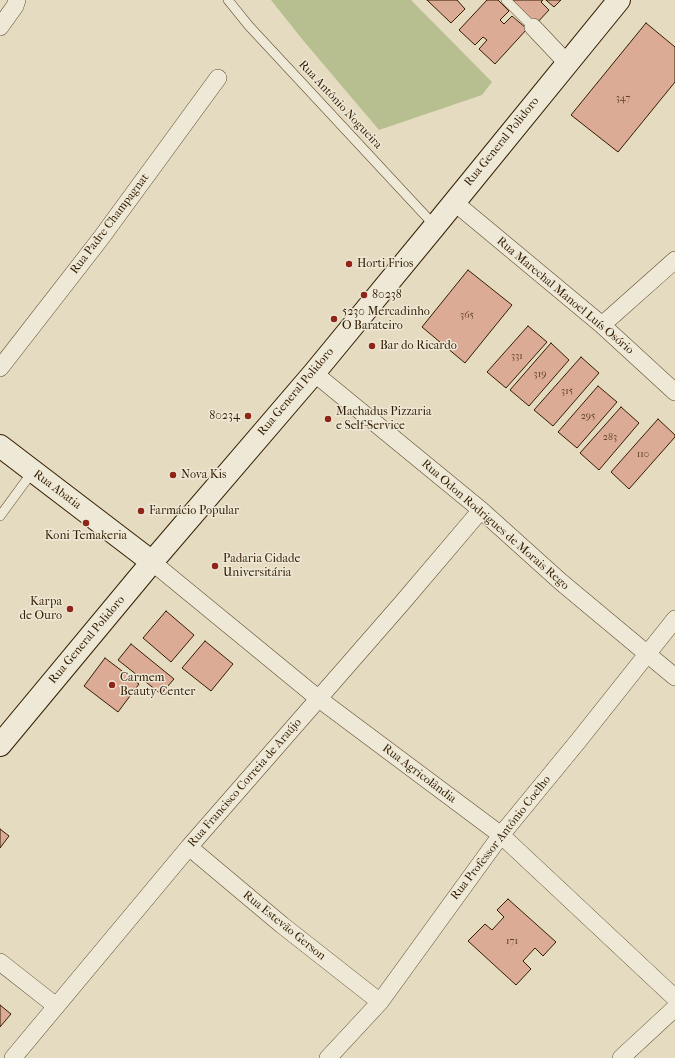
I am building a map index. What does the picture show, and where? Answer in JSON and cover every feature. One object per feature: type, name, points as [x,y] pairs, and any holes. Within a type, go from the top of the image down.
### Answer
[{"type":"street","points":[[0,27],[15,6],[17,0]]},
{"type":"street","name":"Rua General Polidoro","points":[[0,744],[152,562],[314,372],[619,0]]},
{"type":"street","points":[[533,27],[567,63]]},
{"type":"street","name":"Rua Padre Champagnat","points":[[0,368],[101,238],[218,78]]},
{"type":"street","name":"Rua Marechal Manoel Luís Osório","points":[[454,202],[602,325],[675,392]]},
{"type":"street","points":[[602,325],[675,260]]},
{"type":"street","name":"Rua Odon Rodrigues de Morais Rego","points":[[314,372],[481,510],[561,582],[675,677]]},
{"type":"street","name":"Rua Abatia","points":[[0,446],[152,562]]},
{"type":"street","name":"Rua Francisco Correia de Araújo","points":[[13,1058],[188,847],[481,510]]},
{"type":"street","name":"Rua Agricolândia","points":[[152,562],[319,698],[501,835],[675,998]]},
{"type":"street","name":"Rua Professor Antônio Coelho","points":[[328,1058],[380,1002],[501,835],[675,619]]},
{"type":"street","name":"Rua Estevão Gerson","points":[[188,847],[282,925],[380,1002]]},
{"type":"street","points":[[0,962],[56,1006]]},
{"type":"street","points":[[621,1058],[675,1008]]},
{"type":"lane","name":"Rua Antônio Nogueira","points":[[228,0],[249,26],[435,226]]},
{"type":"lane","points":[[506,0],[533,27]]},
{"type":"lane","points":[[0,516],[33,471]]},
{"type":"green space","points":[[271,0],[411,0],[492,82],[482,95],[379,130]]},
{"type":"building","points":[[427,0],[457,0],[465,9],[451,23]]},
{"type":"building","points":[[487,0],[498,0],[509,11],[500,20],[504,24],[512,16],[527,29],[495,64],[479,49],[487,40],[483,37],[475,45],[459,30]]},
{"type":"building","points":[[509,0],[543,0],[541,2],[549,10],[535,25]]},
{"type":"building","points":[[546,0],[561,0],[554,7]]},
{"type":"building","points":[[646,23],[675,47],[675,82],[618,152],[571,115]]},
{"type":"building","points":[[468,270],[512,305],[465,363],[422,327]]},
{"type":"building","points":[[528,326],[547,342],[506,388],[487,372]]},
{"type":"building","points":[[551,343],[569,360],[529,406],[510,390]]},
{"type":"building","points":[[581,357],[599,373],[553,426],[534,410]]},
{"type":"building","points":[[598,386],[617,402],[577,448],[558,432]]},
{"type":"building","points":[[621,407],[639,423],[599,470],[580,453]]},
{"type":"building","points":[[658,419],[675,435],[675,437],[629,489],[611,472]]},
{"type":"building","points":[[166,611],[194,635],[171,662],[143,638]]},
{"type":"building","points":[[205,641],[233,664],[211,691],[182,668]]},
{"type":"building","points":[[131,644],[174,679],[161,694],[118,660]]},
{"type":"building","name":"Carmem Beauty Center","points":[[105,658],[139,684],[118,712],[84,686]]},
{"type":"building","points":[[0,829],[9,836],[0,848]]},
{"type":"building","points":[[508,899],[556,942],[543,956],[535,948],[523,961],[531,969],[516,985],[468,941],[485,924],[492,930],[504,917],[497,910]]},
{"type":"building","points":[[0,1005],[11,1014],[0,1027]]},
{"type":"place","name":"Horti Frios","points":[[349,264]]},
{"type":"place","name":"80238","points":[[364,295]]},
{"type":"place","name":"5230 Mercadinho O Barateiro","points":[[334,319]]},
{"type":"place","name":"Bar do Ricardo","points":[[372,346]]},
{"type":"place","name":"80234","points":[[248,416]]},
{"type":"place","name":"Machadus Pizzaria e Self-Service","points":[[328,419]]},
{"type":"place","name":"Nova Kis","points":[[173,475]]},
{"type":"place","name":"Farmácio Popular","points":[[141,511]]},
{"type":"place","name":"Koni Temakeria","points":[[86,523]]},
{"type":"place","name":"Padaria Cidade Universitária","points":[[215,566]]},
{"type":"place","name":"Karpa de Ouro","points":[[70,609]]},
{"type":"place","name":"Carmem Beauty Center","points":[[112,685]]}]
